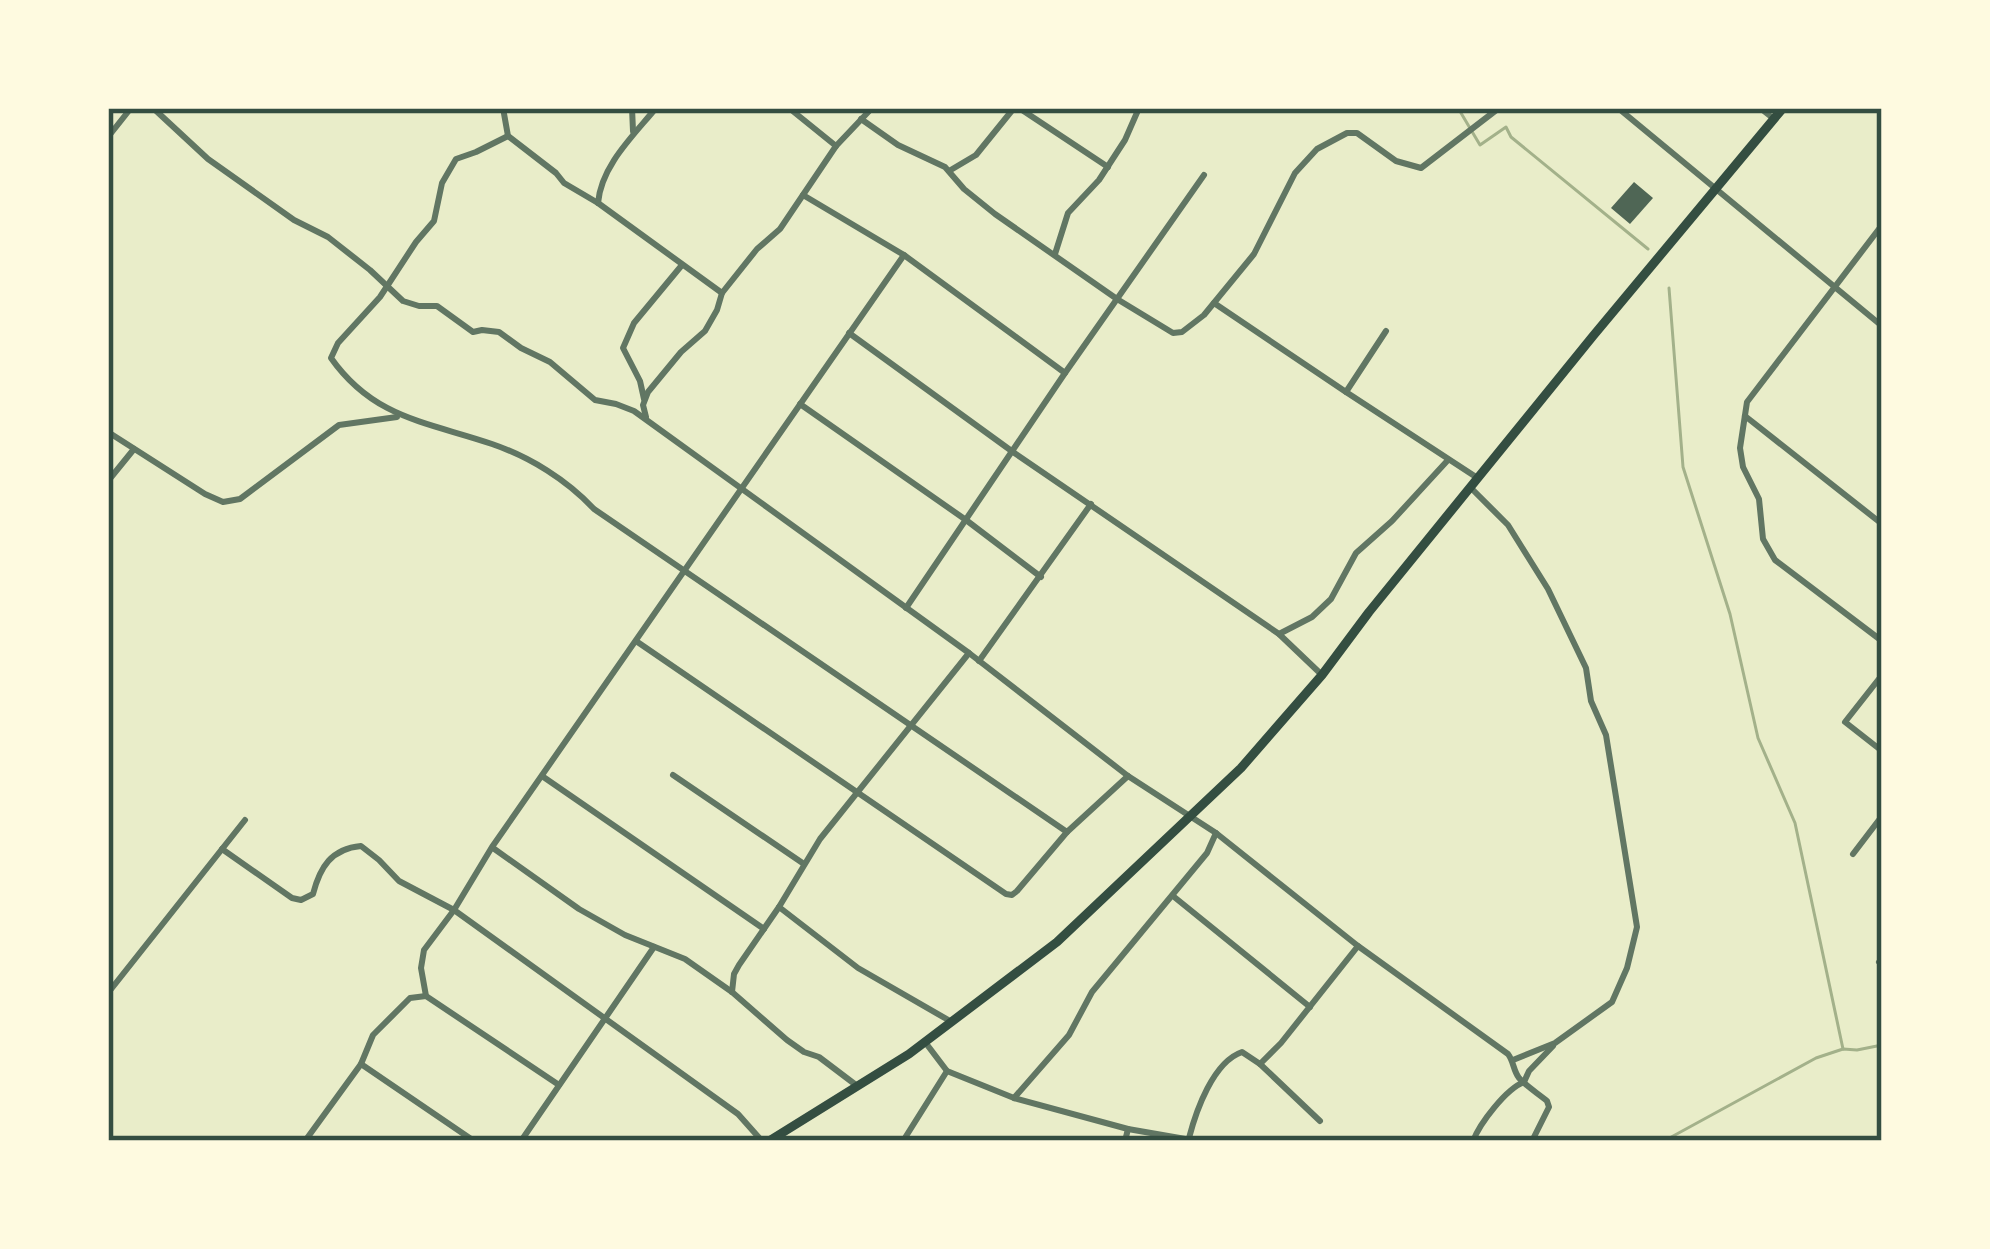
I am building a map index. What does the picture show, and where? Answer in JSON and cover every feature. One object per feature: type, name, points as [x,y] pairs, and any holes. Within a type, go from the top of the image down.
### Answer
[{"type":"main road","points":[[766,1141],[925,1042],[1057,942],[1241,768],[1783,108]]},
{"type":"street","points":[[108,137],[131,108]]},
{"type":"street","points":[[153,108],[208,159],[294,220],[328,237],[403,301],[437,306],[472,332],[499,332],[550,362],[595,400],[625,406],[652,424],[969,653],[1129,776],[1216,833],[1358,946],[1503,1050],[1524,1082],[1549,1107],[1532,1141]]},
{"type":"street","points":[[502,108],[508,136],[564,183],[722,293]]},
{"type":"street","points":[[632,108],[633,135]]},
{"type":"street","points":[[598,203],[599,189],[612,163],[656,108]]},
{"type":"street","points":[[789,108],[836,146]]},
{"type":"street","points":[[644,399],[675,358],[705,331],[722,293],[780,229],[836,146],[872,108]]},
{"type":"street","points":[[949,171],[976,155],[1016,108],[1108,167]]},
{"type":"street","points":[[1055,254],[1068,213],[1108,167],[1139,108]]},
{"type":"street","points":[[861,119],[949,171],[995,214],[1173,333],[1182,332],[1214,303],[1254,254],[1295,173],[1317,149],[1347,133],[1357,134],[1396,161],[1421,168],[1499,108]]},
{"type":"street","points":[[1618,108],[1882,326]]},
{"type":"street","points":[[1760,108],[1774,119]]},
{"type":"street","points":[[508,136],[456,159],[442,183],[434,221],[331,358],[383,407],[400,416],[497,445],[566,482],[595,508],[1067,832]]},
{"type":"street","points":[[907,608],[1204,176]]},
{"type":"street","points":[[803,195],[904,256],[1065,373]]},
{"type":"street","points":[[1882,225],[1748,402],[1740,448],[1743,467],[1759,499],[1763,539],[1775,560],[1882,640]]},
{"type":"street","points":[[426,995],[421,968],[424,950],[904,256]]},
{"type":"street","points":[[652,424],[643,410],[640,381],[623,348],[634,323],[682,264]]},
{"type":"street","points":[[1214,303],[1448,460],[1475,483],[1548,589],[1586,668],[1591,700],[1606,735],[1637,927],[1612,1002],[1555,1043],[1528,1071],[1524,1082],[1512,1087],[1472,1141]]},
{"type":"street","points":[[1346,392],[1386,332]]},
{"type":"street","points":[[849,333],[1279,634],[1322,675]]},
{"type":"street","points":[[800,404],[1041,577]]},
{"type":"street","points":[[108,432],[223,502],[240,499],[339,425],[400,416]]},
{"type":"street","points":[[1745,416],[1882,524]]},
{"type":"street","points":[[108,481],[134,448]]},
{"type":"street","points":[[1279,634],[1312,617],[1331,599],[1356,554],[1448,460]]},
{"type":"street","points":[[979,661],[1091,504]]},
{"type":"street","points":[[636,641],[1006,894],[1017,891],[1067,832],[1129,776]]},
{"type":"street","points":[[732,992],[734,974],[804,865],[857,790],[969,653]]},
{"type":"street","points":[[1882,674],[1845,722],[1882,751]]},
{"type":"street","points":[[673,775],[804,865]]},
{"type":"street","points":[[542,776],[764,929]]},
{"type":"street","points":[[1853,854],[1882,816]]},
{"type":"street","points":[[108,993],[245,820]]},
{"type":"street","points":[[1014,1098],[1069,1035],[1092,992],[1208,853],[1216,833]]},
{"type":"street","points":[[222,849],[301,900],[314,894],[326,862],[344,849],[361,846],[399,881],[454,910],[738,1114],[766,1141]]},
{"type":"street","points":[[492,847],[579,909],[625,935],[685,959],[787,1040],[859,1087]]},
{"type":"street","points":[[1172,895],[1310,1007]]},
{"type":"street","points":[[779,907],[858,968],[952,1022]]},
{"type":"street","points":[[1260,1064],[1358,946]]},
{"type":"street","points":[[521,1141],[654,947]]},
{"type":"street","points":[[306,1141],[361,1064],[373,1035],[410,998],[426,995],[559,1085]]},
{"type":"street","points":[[925,1042],[947,1071],[1014,1098],[1128,1129],[1193,1140],[1196,1111],[1207,1088],[1232,1056],[1242,1052],[1320,1121]]},
{"type":"street","points":[[1513,1060],[1555,1043]]},
{"type":"street","points":[[361,1064],[474,1141]]},
{"type":"street","points":[[903,1141],[947,1071]]},
{"type":"street","points":[[1126,1141],[1128,1129]]},
{"type":"building","points":[[1634,182],[1653,198],[1630,224],[1611,208]]},
{"type":"waterway","points":[[1464,108],[1461,113],[1480,145],[1506,127],[1511,137],[1648,249]]},
{"type":"waterway","points":[[1669,288],[1683,467],[1730,614],[1758,738],[1795,823],[1843,1049]]},
{"type":"waterway","points":[[1664,1141],[1816,1058],[1843,1049],[1882,1045]]}]
